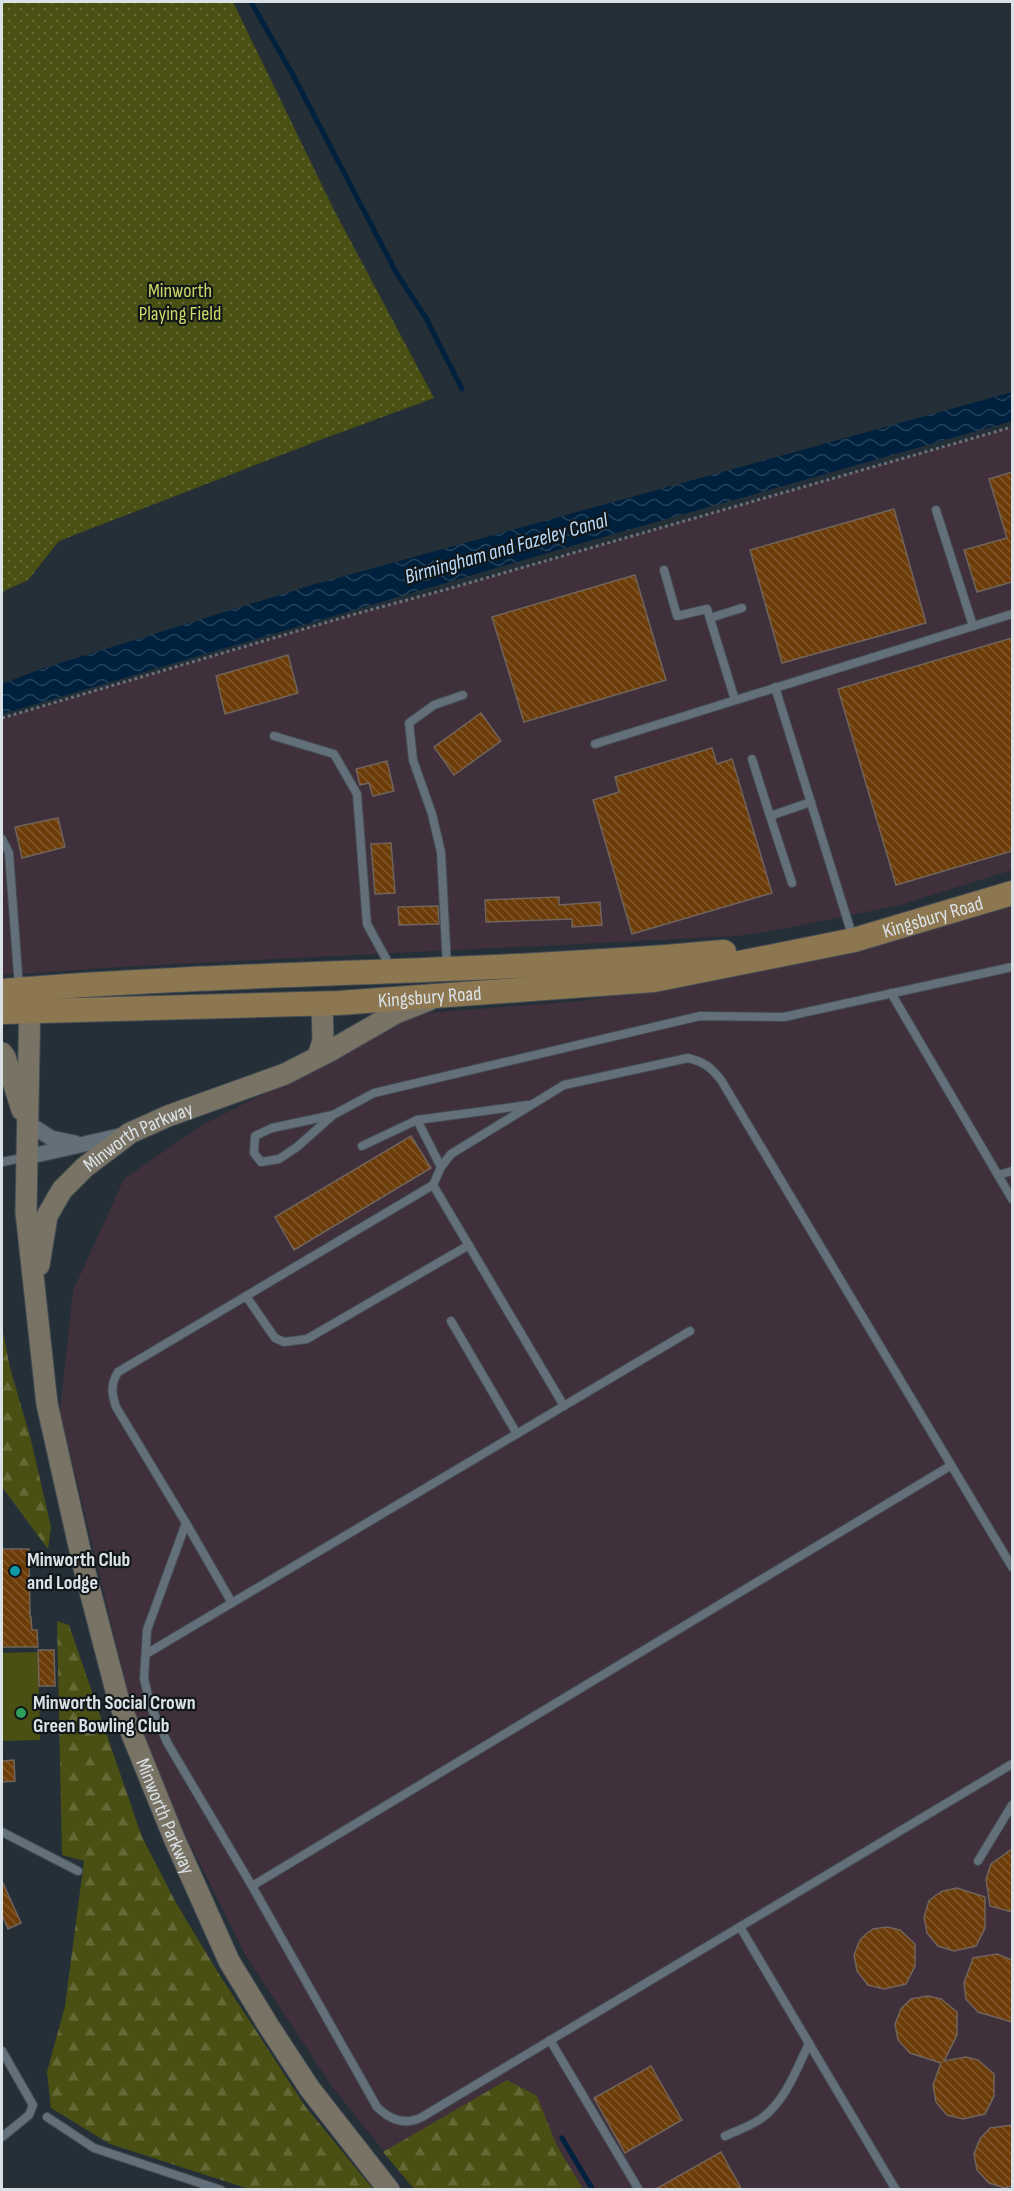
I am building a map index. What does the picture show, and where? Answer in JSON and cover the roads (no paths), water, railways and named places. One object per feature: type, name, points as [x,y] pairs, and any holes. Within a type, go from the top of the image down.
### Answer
[{"type":"main road","name":"Kingsbury Road","points":[[20,995],[322,1003],[437,997],[654,980],[854,940],[1012,893]]},
{"type":"main road","name":"Kingsbury Road","points":[[2,1012],[20,995],[128,983],[392,969],[628,961],[854,940]]},
{"type":"main road","points":[[392,969],[396,984],[578,976],[654,980]]},
{"type":"main road","points":[[360,1002],[392,969]]},
{"type":"main road","points":[[128,983],[178,993],[297,989],[311,993],[322,1003]]},
{"type":"street","name":"Minworth Parkway","points":[[20,995],[27,1157],[26,1212],[47,1404],[84,1568],[119,1702],[174,1838],[229,1961],[310,2089],[388,2190]]},
{"type":"street","name":"Minworth Parkway","points":[[35,1290],[47,1216],[62,1190],[86,1167],[130,1133],[168,1116],[285,1074],[396,1013],[437,997]]},
{"type":"street","points":[[318,1056],[323,1041],[322,1003]]},
{"type":"street","name":"Minworth Parkway","points":[[2,1053],[26,1122]]},
{"type":"street","points":[[26,1122],[51,1138],[81,1144]]},
{"type":"street","points":[[27,1157],[130,1133]]},
{"type":"lane","points":[[936,510],[973,626]]},
{"type":"lane","points":[[664,570],[677,616],[707,609],[735,700]]},
{"type":"lane","points":[[710,618],[741,608]]},
{"type":"lane","points":[[595,744],[1012,614]]},
{"type":"lane","points":[[775,687],[854,940]]},
{"type":"lane","points":[[447,968],[441,852],[432,814],[414,760],[410,723],[434,705],[463,695]]},
{"type":"lane","points":[[274,736],[334,754],[357,794],[367,924],[392,969]]},
{"type":"lane","points":[[752,759],[792,883]]},
{"type":"lane","points":[[770,816],[811,802]]},
{"type":"lane","points":[[2,839],[9,854],[20,995]]},
{"type":"lane","points":[[333,1115],[263,1132],[255,1136],[254,1153],[261,1162],[279,1159],[297,1147],[333,1115],[374,1093],[700,1016],[784,1017],[1012,967]]},
{"type":"lane","points":[[891,993],[1012,1199]]},
{"type":"lane","points":[[232,1603],[116,1407],[112,1380],[118,1372],[433,1185],[441,1167],[451,1154],[564,1085],[688,1058],[701,1061],[711,1067],[727,1090],[1012,1567]]},
{"type":"lane","points":[[362,1146],[417,1120],[532,1105]]},
{"type":"lane","points":[[417,1120],[441,1167]]},
{"type":"lane","points":[[2,1162],[27,1157]]},
{"type":"lane","points":[[999,1175],[1012,1172]]},
{"type":"lane","points":[[433,1185],[564,1406]]},
{"type":"lane","points":[[246,1296],[275,1338],[284,1342],[308,1339],[469,1245]]},
{"type":"lane","points":[[451,1321],[517,1434]]},
{"type":"lane","points":[[146,1654],[690,1331]]},
{"type":"lane","points":[[252,1886],[950,1466]]},
{"type":"lane","points":[[186,1523],[147,1630],[144,1679],[151,1707],[168,1744],[252,1886],[376,2106],[390,2118],[412,2122],[1012,1764]]},
{"type":"lane","points":[[978,1861],[1012,1805]]},
{"type":"lane","points":[[2,1832],[78,1871]]},
{"type":"lane","points":[[740,1927],[896,2190]]},
{"type":"lane","points":[[550,2040],[639,2190]]},
{"type":"lane","points":[[725,2136],[758,2121],[771,2110],[799,2065],[809,2043]]},
{"type":"lane","points":[[2,2051],[33,2105],[29,2115],[2,2137]]},
{"type":"lane","points":[[47,2117],[94,2148],[220,2190]]},
{"type":"water","name":"Birmingham and Fazeley Canal","points":[[1012,392],[1012,421],[561,549],[2,714],[2,684],[41,669],[312,585]]},
{"type":"waterway","points":[[251,2],[293,75],[397,274],[426,318],[462,389]]},
{"type":"waterway","points":[[562,2138],[593,2190]]},
{"type":"place","name":"Minworth Club and Lodge","points":[[15,1571]]},
{"type":"place","name":"Minworth Social Crown Green Bowling Club","points":[[21,1713]]},
{"type":"park label","name":"Minworth Playing Field","points":[[180,302]]}]
